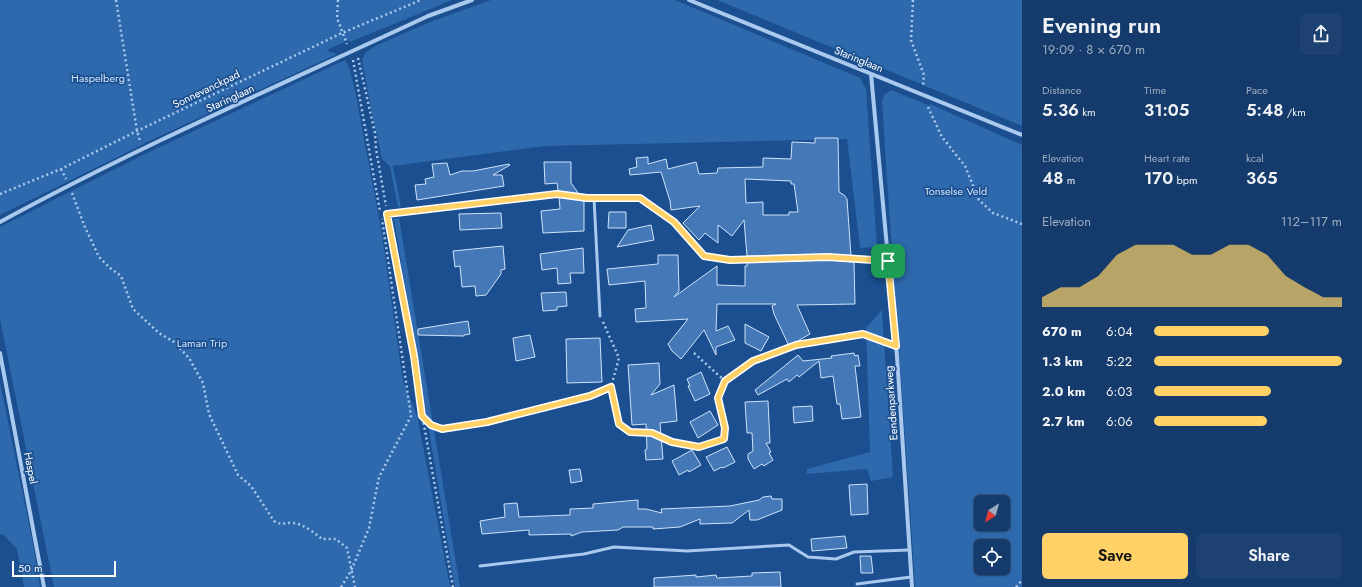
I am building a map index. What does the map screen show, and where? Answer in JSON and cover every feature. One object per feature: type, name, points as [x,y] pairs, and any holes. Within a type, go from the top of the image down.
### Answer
[{"type":"street","name":"Staringlaan","points":[[0,222],[69,185],[351,52],[428,16],[472,0]]},
{"type":"street","name":"Staringlaan","points":[[690,0],[1022,135]]},
{"type":"street","name":"Eendenparkweg","points":[[872,74],[896,346],[912,587]]},
{"type":"street","name":"Haspel","points":[[0,352],[44,587]]},
{"type":"lane","points":[[387,214],[557,194],[594,198],[640,198],[674,222],[704,256],[730,260],[828,257],[888,261]]},
{"type":"lane","points":[[594,198],[600,316]]},
{"type":"lane","points":[[480,566],[584,554],[614,547],[687,551],[789,545],[808,558],[836,559],[854,552],[909,550]]},
{"type":"lane","points":[[857,584],[911,577]]},
{"type":"path","points":[[116,0],[137,131]]},
{"type":"path","points":[[338,0],[337,18],[351,52],[355,68],[384,231],[411,410],[410,420],[379,477],[369,528],[351,571],[341,587]]},
{"type":"path","name":"Sonnevanckpad","points":[[0,194],[61,169],[342,33],[421,0]]},
{"type":"path","points":[[913,0],[911,40],[924,75],[922,95],[942,137],[965,166],[979,200],[993,213],[1022,224]]},
{"type":"path","points":[[356,50],[375,133],[376,149],[387,214],[414,356],[422,416],[453,587]]},
{"type":"path","points":[[61,169],[69,185],[79,215],[99,257],[121,276],[133,309],[159,333],[174,342],[189,358],[203,383],[209,414],[238,475],[251,486],[274,521],[279,524],[293,523],[302,525],[322,539],[336,539],[341,542],[347,548],[355,587]]},
{"type":"path","points":[[600,316],[619,358],[611,387],[619,424],[630,432],[652,433],[672,442],[699,447],[724,439],[725,428],[718,398],[725,381],[753,361],[796,345],[863,334],[896,346]]},
{"type":"path","points":[[694,353],[725,381]]},
{"type":"path","points":[[422,416],[431,425],[442,429],[487,422],[590,396],[611,387]]},
{"type":"path","points":[[1016,587],[1022,580]]},
{"type":"green space","name":"Haspelberg","points":[[0,0],[452,0],[350,42],[349,40],[329,49],[328,51],[337,54],[147,142],[0,215]]},
{"type":"green space","points":[[491,0],[675,0],[860,78],[866,89],[877,247],[860,248],[847,139],[545,146],[393,166],[401,207],[398,207],[390,166],[382,159],[362,60],[366,52],[375,46],[430,22]]},
{"type":"green space","points":[[717,0],[1022,0],[1022,126]]},
{"type":"green space","name":"Laman Trip","points":[[345,60],[350,70],[356,96],[382,234],[403,382],[417,415],[450,587],[54,587],[0,319],[0,227],[145,154]]},
{"type":"green space","name":"Tonselse Veld","points":[[891,90],[930,106],[930,104],[1022,145],[1022,587],[915,587],[882,101],[884,95]]},
{"type":"green space","points":[[399,218],[460,587],[455,587],[394,219]]},
{"type":"green space","points":[[882,310],[893,477],[871,481],[867,469],[807,474],[807,469],[870,452],[866,328]]},
{"type":"green space","points":[[0,382],[33,544],[40,587],[24,587],[17,549],[5,536],[0,534]]},
{"type":"building","points":[[815,138],[838,138],[839,192],[847,199],[851,256],[828,254],[747,256],[744,220],[732,236],[718,225],[718,243],[705,233],[699,240],[683,223],[700,206],[671,210],[670,201],[661,172],[630,175],[629,169],[637,167],[636,158],[648,157],[648,164],[666,159],[668,169],[696,162],[699,174],[717,173],[718,168],[763,167],[763,158],[791,159],[792,142],[815,143]],"holes":[[[745,179],[791,181],[791,184],[794,184],[798,212],[789,212],[789,215],[763,215],[763,202],[746,203]]]},
{"type":"building","points":[[544,162],[571,162],[571,183],[579,194],[558,191],[557,183],[545,184]]},
{"type":"building","points":[[447,163],[450,175],[462,171],[473,171],[510,165],[493,175],[502,175],[504,186],[417,200],[415,185],[426,184],[425,179],[434,177],[432,164]]},
{"type":"building","points":[[559,197],[584,201],[584,231],[543,233],[541,211],[560,209]]},
{"type":"building","points":[[609,212],[626,212],[626,228],[608,228]]},
{"type":"building","points":[[501,213],[502,228],[460,230],[459,214]]},
{"type":"building","points":[[651,225],[654,240],[617,247],[628,230]]},
{"type":"building","points":[[503,246],[505,269],[501,270],[501,274],[486,295],[476,296],[475,286],[462,287],[460,266],[455,267],[453,251]]},
{"type":"building","points":[[583,248],[584,273],[570,273],[571,283],[558,284],[557,268],[542,270],[540,254]]},
{"type":"building","points":[[658,255],[678,255],[679,291],[674,297],[717,266],[717,285],[745,286],[745,266],[747,266],[747,262],[828,260],[854,262],[855,304],[797,305],[810,334],[789,346],[774,314],[772,306],[776,304],[717,304],[716,331],[728,326],[735,340],[716,347],[716,355],[704,330],[681,359],[672,351],[668,344],[688,319],[636,322],[635,309],[646,308],[645,281],[609,285],[607,269],[658,264]]},
{"type":"building","points":[[566,292],[567,306],[557,307],[557,310],[543,311],[541,293]]},
{"type":"building","points":[[468,321],[470,334],[464,336],[418,335],[418,329]]},
{"type":"building","points":[[745,324],[769,337],[761,351],[745,343]]},
{"type":"building","points":[[530,335],[535,357],[516,361],[513,338]]},
{"type":"building","points":[[600,338],[602,382],[567,383],[566,339]]},
{"type":"building","points":[[854,353],[855,356],[858,355],[860,366],[855,366],[861,417],[842,419],[840,404],[837,404],[833,376],[821,378],[819,361],[799,377],[797,375],[789,382],[787,379],[758,395],[755,390],[798,355],[803,361],[832,358],[831,356]]},
{"type":"building","points":[[659,363],[660,384],[651,395],[674,385],[677,421],[660,423],[663,459],[646,460],[646,424],[632,425],[628,365]]},
{"type":"building","points":[[701,372],[710,394],[695,401],[688,386],[690,386],[687,379]]},
{"type":"building","points":[[768,401],[770,443],[766,443],[773,460],[764,466],[762,464],[754,469],[748,459],[748,454],[753,451],[752,433],[747,433],[745,402]]},
{"type":"building","points":[[812,406],[813,421],[794,423],[793,407]]},
{"type":"building","points":[[710,411],[718,425],[698,438],[690,422]]},
{"type":"building","points":[[727,447],[735,462],[714,471],[706,457]]},
{"type":"building","points":[[692,450],[701,465],[689,472],[688,470],[679,475],[672,461]]},
{"type":"building","points":[[580,469],[582,481],[571,483],[569,470]]},
{"type":"building","points":[[867,484],[868,514],[851,515],[849,485]]},
{"type":"building","points":[[771,496],[772,499],[782,499],[782,510],[757,520],[750,520],[749,510],[732,523],[700,524],[700,519],[680,527],[653,529],[653,527],[623,527],[618,530],[582,532],[571,536],[571,534],[529,535],[529,530],[482,534],[480,521],[505,517],[504,504],[517,503],[519,517],[570,515],[570,509],[593,508],[593,504],[638,500],[638,509],[646,509],[662,513],[661,509],[730,506]]},
{"type":"building","points":[[845,536],[847,548],[812,551],[811,539]]},
{"type":"building","points":[[860,556],[871,556],[873,573],[861,573]]},
{"type":"building","points":[[780,572],[781,587],[654,587],[654,578],[716,575],[717,578],[752,576],[752,573]]},
{"type":"route","points":[[557,194],[587,198],[640,198],[674,222],[704,256],[730,260],[828,257],[888,261],[896,346],[863,334],[796,345],[753,361],[725,381],[718,398],[725,428],[724,439],[699,447],[672,442],[652,433],[630,432],[619,424],[611,387],[590,396],[487,422],[442,429],[435,428],[422,416],[414,356],[387,214],[557,194]]}]
